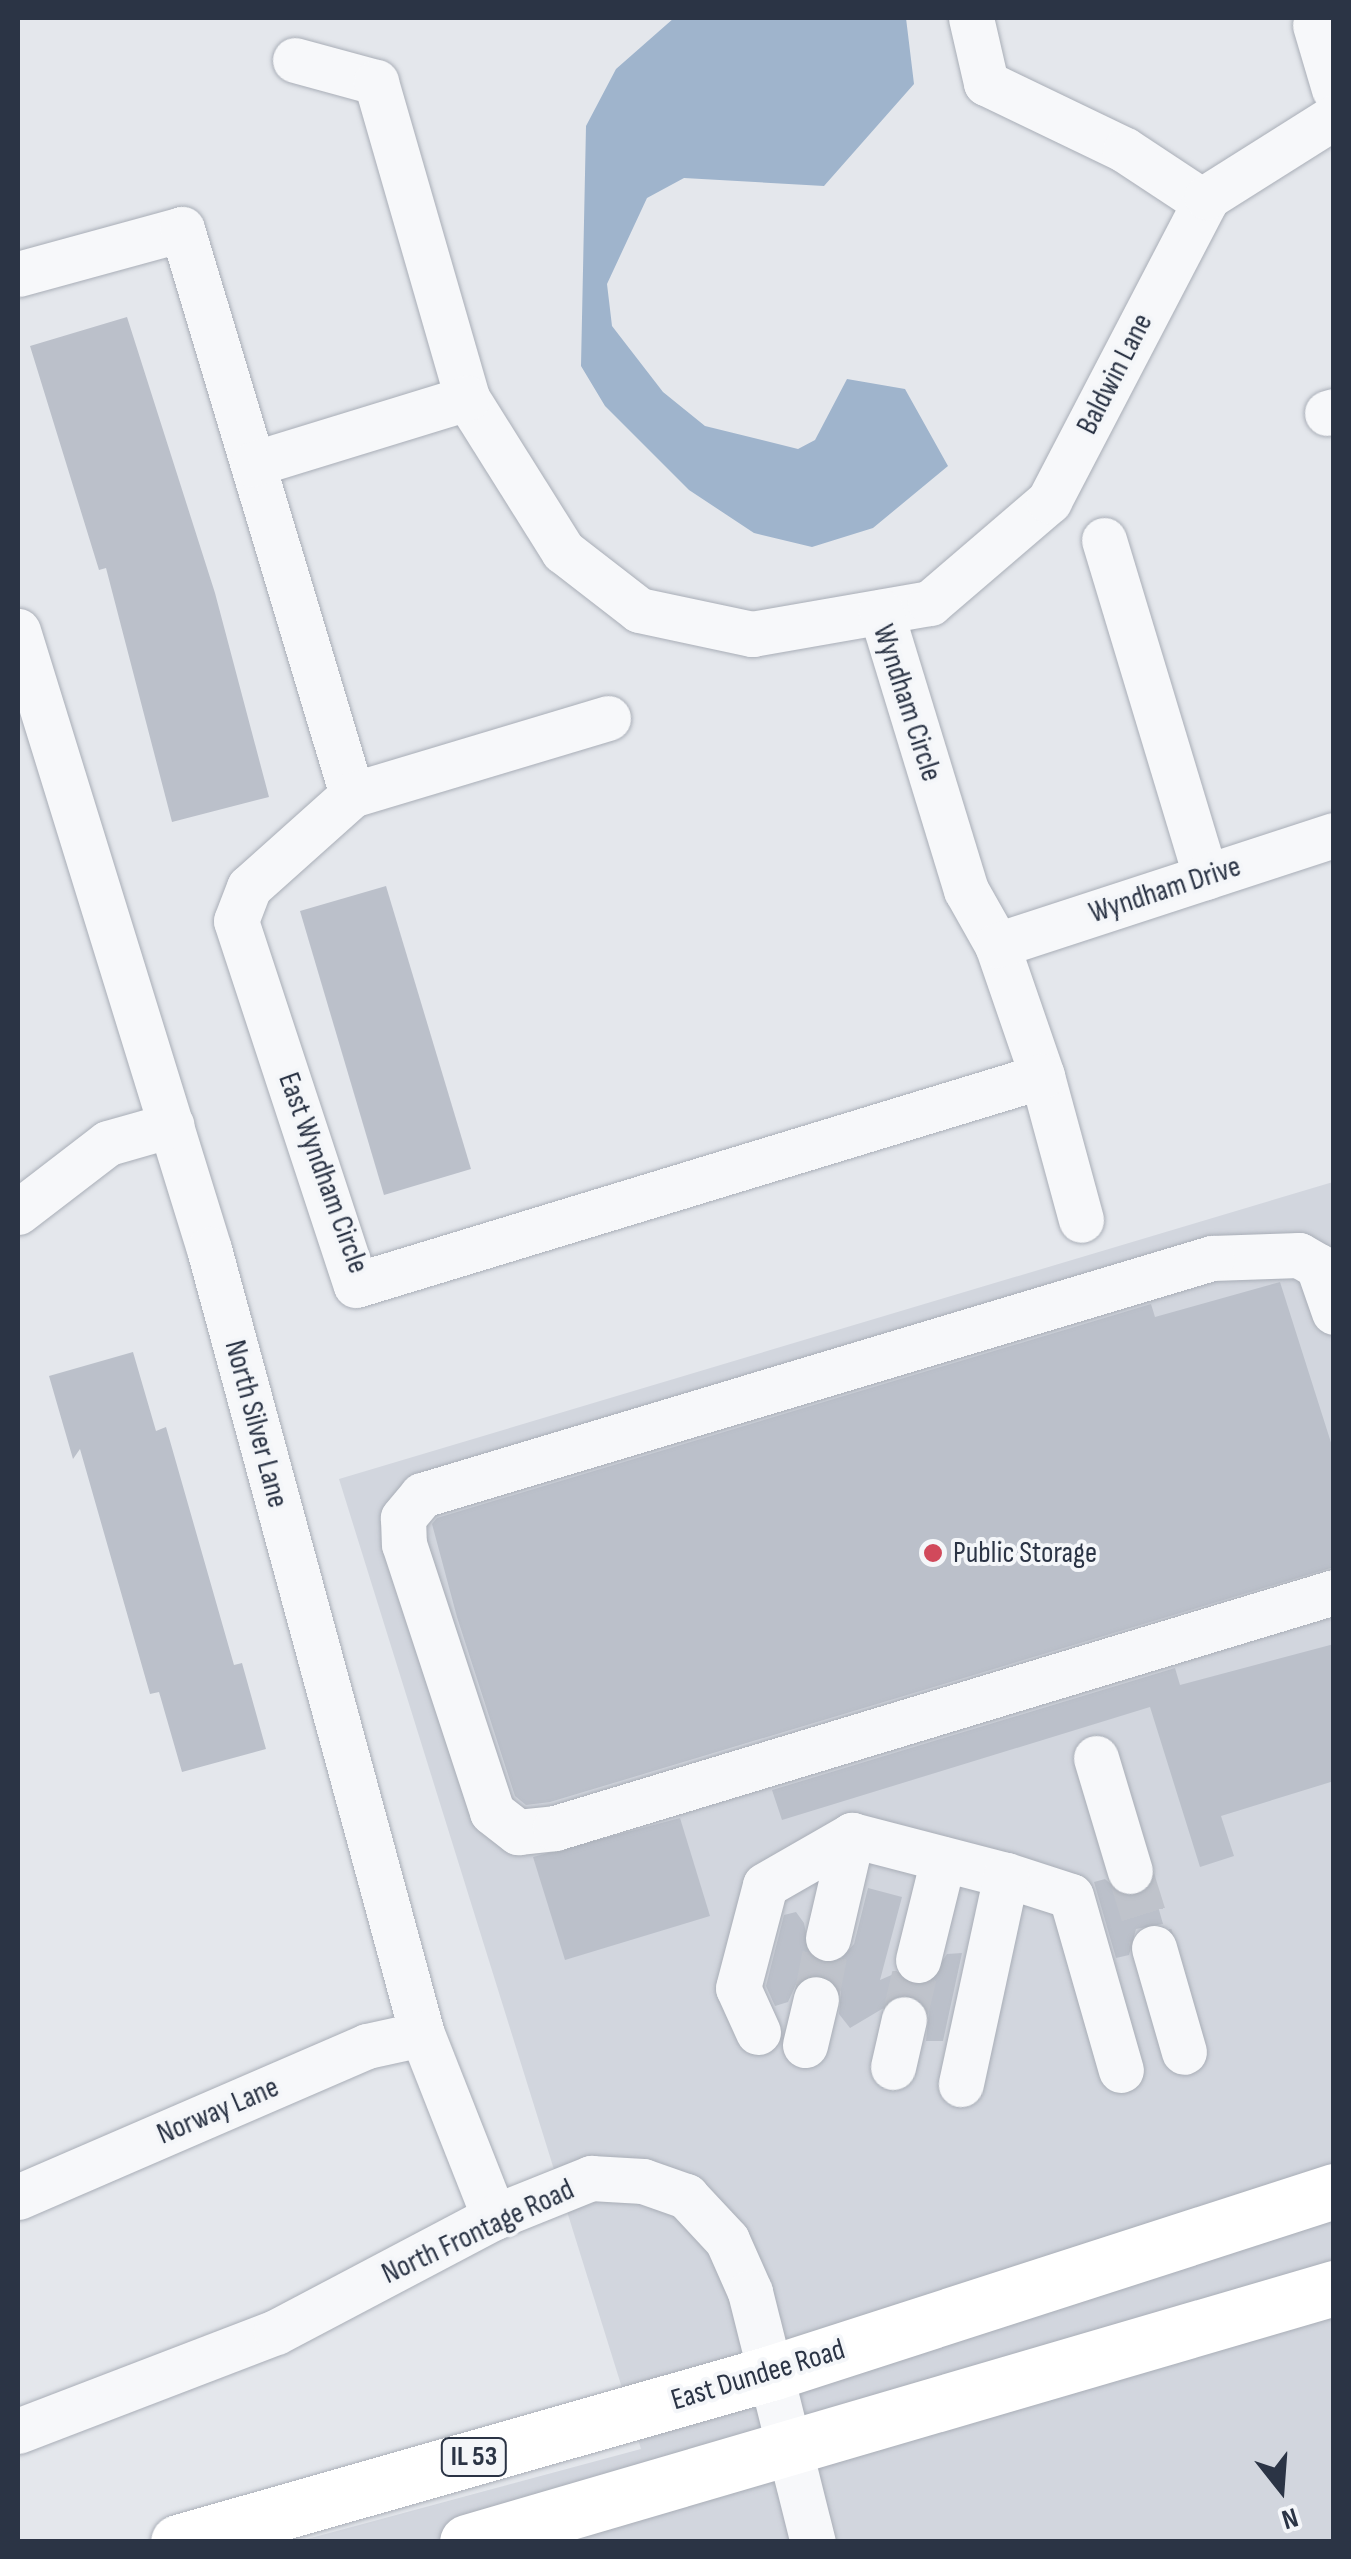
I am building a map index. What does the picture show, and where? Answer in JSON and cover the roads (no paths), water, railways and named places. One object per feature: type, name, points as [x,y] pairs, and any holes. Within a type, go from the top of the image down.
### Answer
[{"type":"main road","name":"East Dundee Road","points":[[178,2542],[770,2373],[1334,2192]]},
{"type":"main road","points":[[467,2542],[1334,2288]]},
{"type":"street","points":[[971,18],[986,83],[1125,150],[1204,202]]},
{"type":"street","points":[[1315,25],[1334,89]]},
{"type":"street","name":"Wyndham Circle","points":[[295,60],[376,82],[467,398],[564,551],[639,610],[752,634],[881,612],[966,890],[997,945],[1042,1076],[1081,1220]]},
{"type":"street","name":"Baldwin Lane","points":[[881,612],[930,603],[1049,501],[1204,202],[1334,117]]},
{"type":"street","points":[[18,274],[182,229],[352,795]]},
{"type":"street","points":[[253,464],[467,398]]},
{"type":"street","points":[[1104,540],[1206,877]]},
{"type":"street","name":"North Silver Lane","points":[[18,631],[171,1126],[422,2034],[494,2217]]},
{"type":"street","name":"East Wyndham Circle","points":[[608,718],[352,795],[249,887],[236,921],[356,1285],[1042,1076]]},
{"type":"street","name":"Wyndham Drive","points":[[997,945],[1334,835]]},
{"type":"street","points":[[18,1212],[108,1143],[171,1126]]},
{"type":"street","points":[[1334,1312],[1318,1266],[1299,1254],[1212,1258],[422,1495],[403,1518],[404,1544],[492,1812],[518,1832],[554,1828],[1334,1592]]},
{"type":"street","points":[[1096,1758],[1130,1872]]},
{"type":"street","points":[[828,1938],[852,1835]]},
{"type":"street","points":[[758,2032],[738,1988],[765,1885],[852,1835],[1071,1896],[1121,2070]]},
{"type":"street","points":[[918,1960],[943,1860]]},
{"type":"street","points":[[961,2084],[1006,1875]]},
{"type":"street","points":[[1154,1948],[1184,2052]]},
{"type":"street","points":[[805,2045],[816,1999]]},
{"type":"street","points":[[893,2067],[904,2019]]},
{"type":"street","name":"Norway Lane","points":[[18,2197],[367,2046],[422,2034]]},
{"type":"street","name":"North Frontage Road","points":[[18,2431],[276,2332],[494,2217],[592,2178],[643,2181],[686,2196],[727,2240],[750,2292],[812,2542]]},
{"type":"water","points":[[674,18],[906,18],[914,84],[824,186],[684,178],[647,198],[607,284],[612,326],[663,392],[705,426],[798,449],[815,440],[847,379],[905,389],[948,466],[873,528],[812,547],[754,533],[689,490],[605,406],[581,366],[586,126],[616,69]]},
{"type":"tunnel","points":[[1130,1871],[1154,1948]]},
{"type":"tunnel","points":[[816,1999],[828,1938]]},
{"type":"tunnel","points":[[904,2019],[918,1960]]},
{"type":"place","name":"Public Storage","points":[[933,1553]]}]
